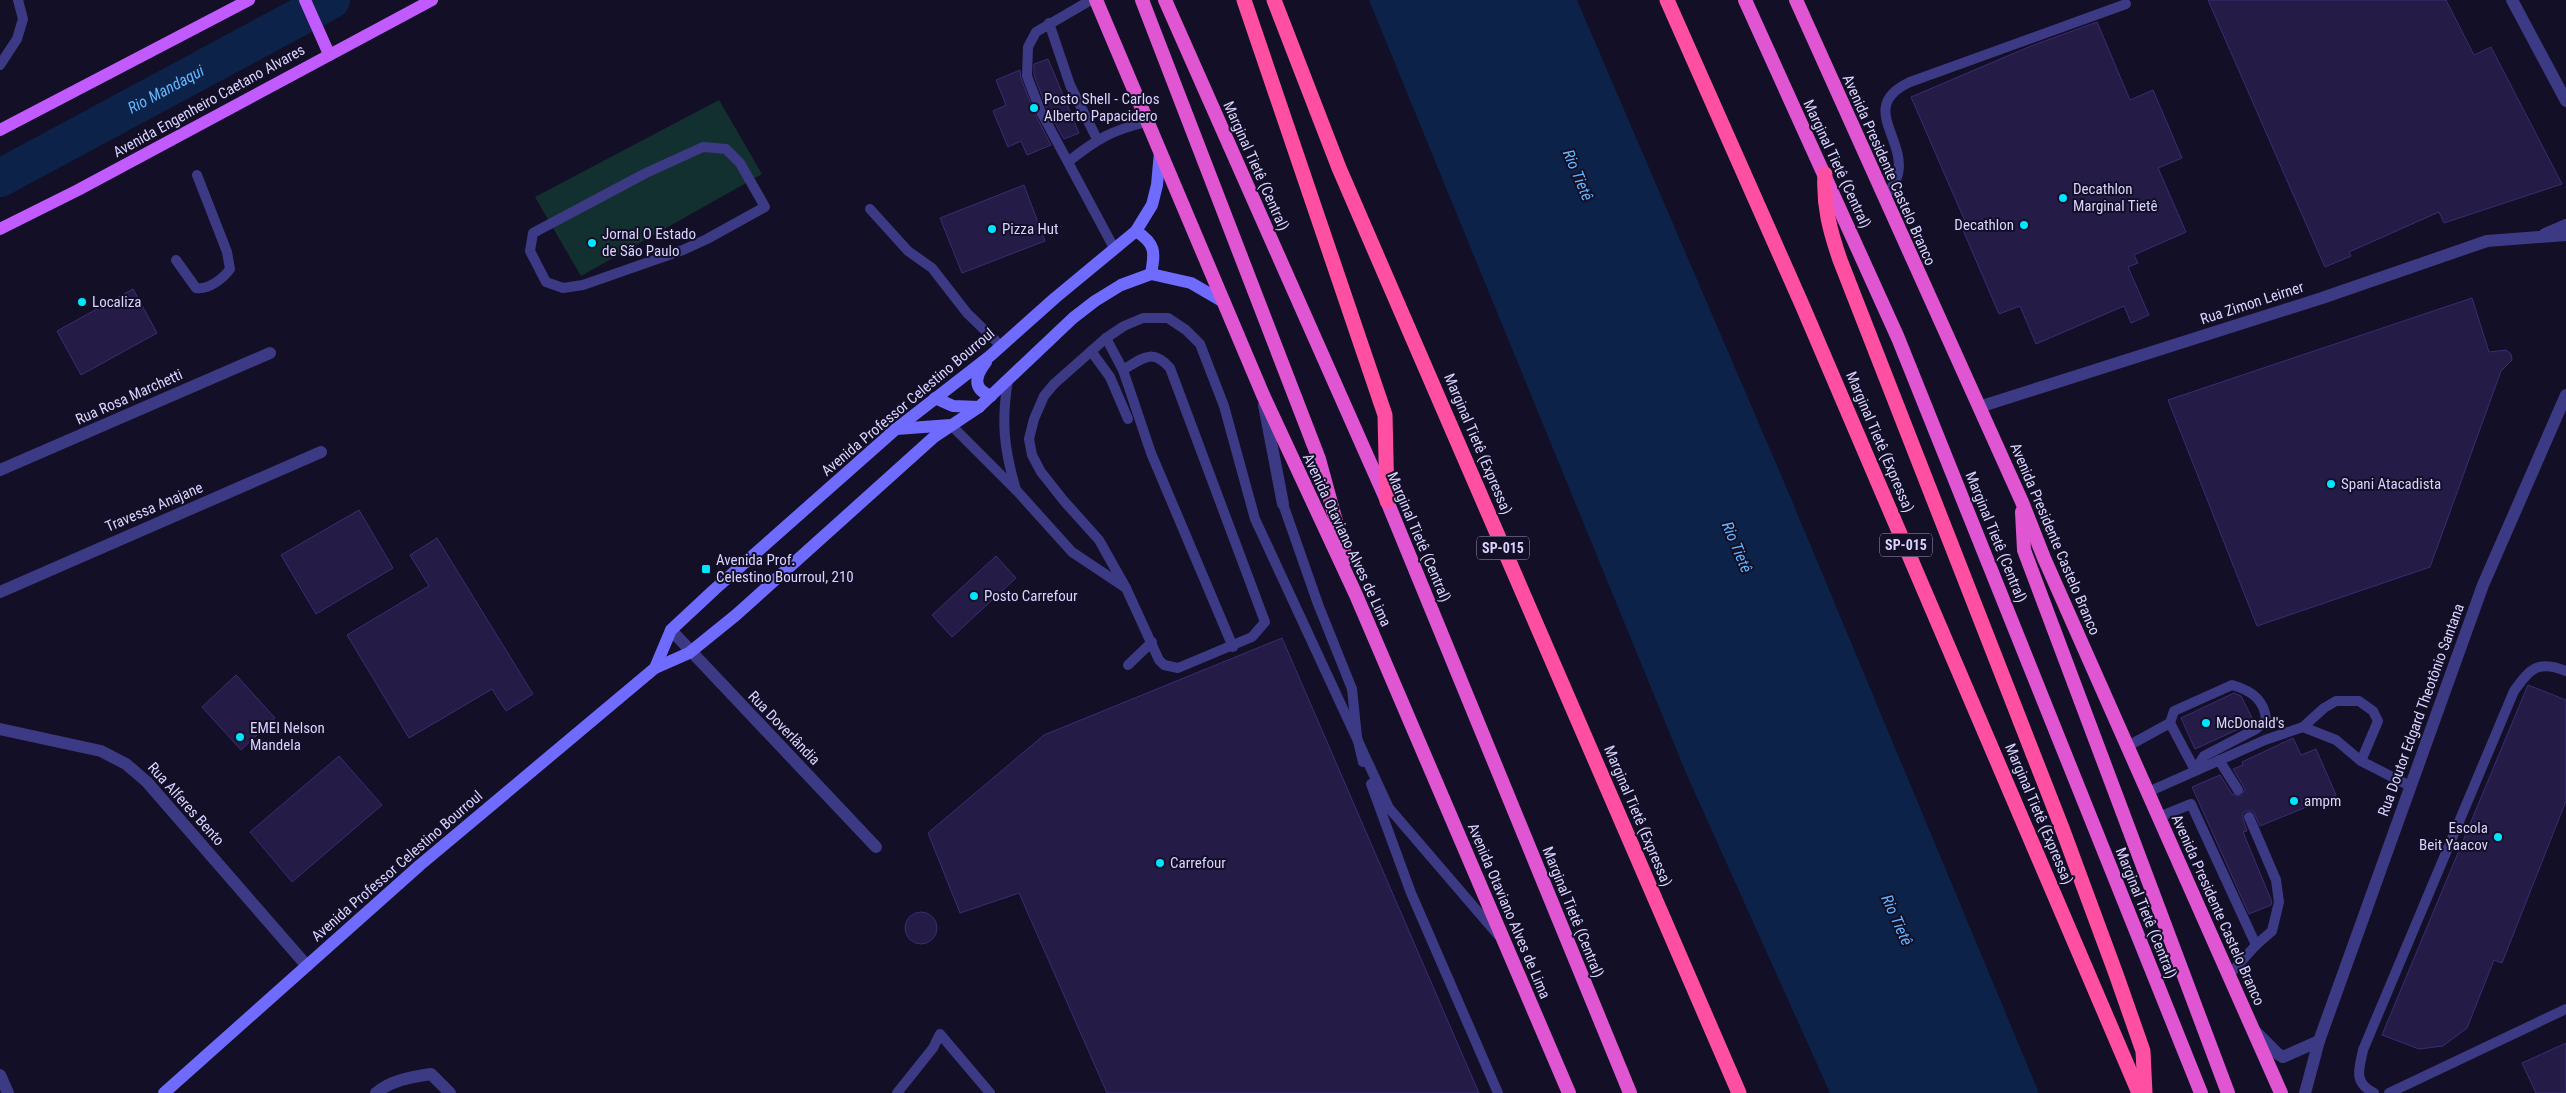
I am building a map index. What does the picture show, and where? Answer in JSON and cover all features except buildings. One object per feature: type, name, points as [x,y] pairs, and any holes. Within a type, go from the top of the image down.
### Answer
[{"type":"highway","name":"Avenida Otaviano Alves de Lima","points":[[1096,0],[1222,301],[1263,395],[1356,595],[1569,1093]]},
{"type":"highway","points":[[1142,0],[1319,459],[1356,595]]},
{"type":"highway","name":"Marginal Tietê (Central)","points":[[1165,0],[1387,501],[1630,1093]]},
{"type":"highway","points":[[1244,0],[1385,415],[1387,501]]},
{"type":"highway","name":"Marginal Tietê (Expressa)","points":[[1274,0],[1343,177],[1739,1093]]},
{"type":"highway","name":"Marginal Tietê (Expressa)","points":[[1666,0],[1811,326],[2139,1093]]},
{"type":"highway","name":"Marginal Tietê (Central)","points":[[1745,0],[1898,338],[2201,1093]]},
{"type":"highway","name":"Avenida Presidente Castelo Branco","points":[[1796,0],[2022,502],[2044,558],[2281,1093]]},
{"type":"highway","points":[[1824,174],[1824,200],[1828,224],[1840,260],[2059,819],[2116,974],[2143,1052],[2144,1093]]},
{"type":"highway","points":[[2022,502],[2024,550],[2228,1093]]},
{"type":"main road","points":[[0,130],[249,0]]},
{"type":"main road","points":[[305,0],[329,54]]},
{"type":"main road","name":"Avenida Engenheiro Caetano Alvares","points":[[0,229],[78,190],[432,0]]},
{"type":"main road","name":"Avenida Professor Celestino Bourroul","points":[[655,668],[671,630],[896,430],[990,356],[1136,231],[1152,205],[1157,185],[1160,152]]},
{"type":"main road","points":[[1136,231],[1148,239],[1152,246],[1154,258],[1151,274],[1191,283],[1222,301]]},
{"type":"main road","name":"Avenida Professor Celestino Bourroul","points":[[164,1093],[420,865],[655,668],[689,653],[743,608],[934,437],[992,396],[1073,318],[1095,301],[1121,285],[1151,274]]},
{"type":"main road","points":[[990,356],[978,371],[978,386],[981,392],[992,396]]},
{"type":"main road","points":[[935,398],[953,406],[979,407]]},
{"type":"main road","points":[[896,430],[951,426]]},
{"type":"street","points":[[2512,0],[2566,101]]},
{"type":"street","name":"Rua Zimon Leirner","points":[[2536,238],[2566,225]]},
{"type":"street","name":"Rua Zimon Leirner","points":[[1979,407],[2322,298],[2487,241],[2566,235]]},
{"type":"street","name":"Rua Rosa Marchetti","points":[[0,470],[270,353]]},
{"type":"street","points":[[1263,395],[1283,504]]},
{"type":"street","name":"Rua Doutor Edgard Theotônio Santana","points":[[2304,1093],[2318,1041],[2483,585],[2566,395]]},
{"type":"street","name":"Travessa Anajane","points":[[0,592],[321,452]]},
{"type":"street","name":"Rua Doverlândia","points":[[671,630],[689,653],[876,847]]},
{"type":"street","name":"Rua Alferes Bento","points":[[0,728],[101,751],[126,764],[147,782],[306,966]]},
{"type":"street","points":[[2252,1027],[2283,1057],[2318,1041]]},
{"type":"street","points":[[376,1093],[384,1086],[407,1078],[431,1074],[450,1093]]},
{"type":"street","points":[[0,1075],[8,1093]]},
{"type":"lane","points":[[0,65],[17,39],[23,19],[18,0]]},
{"type":"lane","points":[[1091,0],[1036,32],[1028,47],[1027,76],[1040,110],[1114,248]]},
{"type":"lane","points":[[1884,198],[1898,175],[1899,162],[1886,120],[1886,102],[1891,93],[1910,82],[2126,4]]},
{"type":"lane","points":[[1049,23],[1070,85],[1096,139]]},
{"type":"lane","points":[[1068,161],[1096,139],[1126,127],[1148,122]]},
{"type":"lane","points":[[704,147],[726,149],[740,163],[765,207],[684,250],[583,285],[563,288],[546,282],[530,251],[533,233],[544,226],[646,173],[704,147]]},
{"type":"lane","points":[[176,260],[196,288],[208,287],[230,269],[230,262],[197,175]]},
{"type":"lane","points":[[870,209],[908,251],[932,268],[967,313],[1001,346]]},
{"type":"lane","points":[[1123,370],[1144,357],[1153,356],[1161,358],[1170,368],[1265,622],[1252,637],[1178,668],[1164,665],[1159,660],[1126,588],[1099,540],[1064,501],[1042,472],[1032,455],[1029,439],[1034,420],[1044,396],[1106,338],[1124,326],[1143,318],[1168,318],[1186,330],[1200,344],[1224,406],[1255,519],[1389,808],[1505,942]]},
{"type":"lane","points":[[1106,338],[1123,370],[1157,469],[1233,646]]},
{"type":"lane","points":[[1091,351],[1110,377],[1128,419]]},
{"type":"lane","points":[[1008,380],[1004,406],[1004,442],[1017,491]]},
{"type":"lane","points":[[951,426],[1017,491],[1072,552],[1126,588]]},
{"type":"lane","points":[[1283,504],[1318,604],[1352,688],[1357,737],[1363,762],[1411,892],[1498,1093]]},
{"type":"lane","points":[[1128,665],[1152,642]]},
{"type":"lane","points":[[2374,1093],[2364,1088],[2358,1076],[2363,1050],[2514,691],[2531,669],[2541,665],[2566,671]]},
{"type":"lane","points":[[2128,746],[2170,723],[2174,711],[2232,685],[2249,690],[2256,696],[2265,713],[2266,720],[2256,728],[2204,756],[2195,770]]},
{"type":"lane","points":[[2148,792],[2265,740],[2303,727],[2336,700],[2359,701],[2374,711],[2378,721],[2361,761]]},
{"type":"lane","points":[[2170,723],[2195,770]]},
{"type":"lane","points":[[2303,727],[2336,740],[2361,761],[2410,786]]},
{"type":"lane","points":[[2219,760],[2232,787]]},
{"type":"lane","points":[[2159,818],[2195,803],[2256,945]]},
{"type":"lane","points":[[2229,976],[2272,930],[2279,902],[2276,880],[2249,817]]},
{"type":"lane","points":[[2389,1093],[2566,1009]]},
{"type":"lane","points":[[897,1093],[933,1048],[940,1034],[990,1093]]},
{"type":"green space","points":[[719,100],[762,174],[581,276],[535,197]]},
{"type":"water","name":"Rio Tietê","points":[[1369,0],[1577,0],[1790,496],[2039,1093],[1830,1093],[1686,773]]},
{"type":"waterway","name":"Rio Mandaqui","points":[[0,178],[331,0]]},
{"type":"place","name":"Posto Shell - Carlos Alberto Papacidero","points":[[1034,108]]},
{"type":"place","name":"Decathlon Marginal Tietê","points":[[2063,198]]},
{"type":"place","name":"Decathlon","points":[[2024,225]]},
{"type":"place","name":"Pizza Hut","points":[[992,229]]},
{"type":"place","name":"Jornal O Estado de São Paulo","points":[[592,243]]},
{"type":"place","name":"Localiza","points":[[82,302]]},
{"type":"place","name":"Spani Atacadista","points":[[2331,484]]},
{"type":"place","name":"Avenida Prof. Celestino Bourroul, 210","points":[[706,569]]},
{"type":"place","name":"Posto Carrefour","points":[[974,596]]},
{"type":"place","name":"McDonald's","points":[[2206,723]]},
{"type":"place","name":"EMEI Nelson Mandela","points":[[240,737]]},
{"type":"place","name":"ampm","points":[[2294,801]]},
{"type":"place","name":"Escola Beit Yaacov","points":[[2498,837]]},
{"type":"place","name":"Carrefour","points":[[1160,863]]}]
